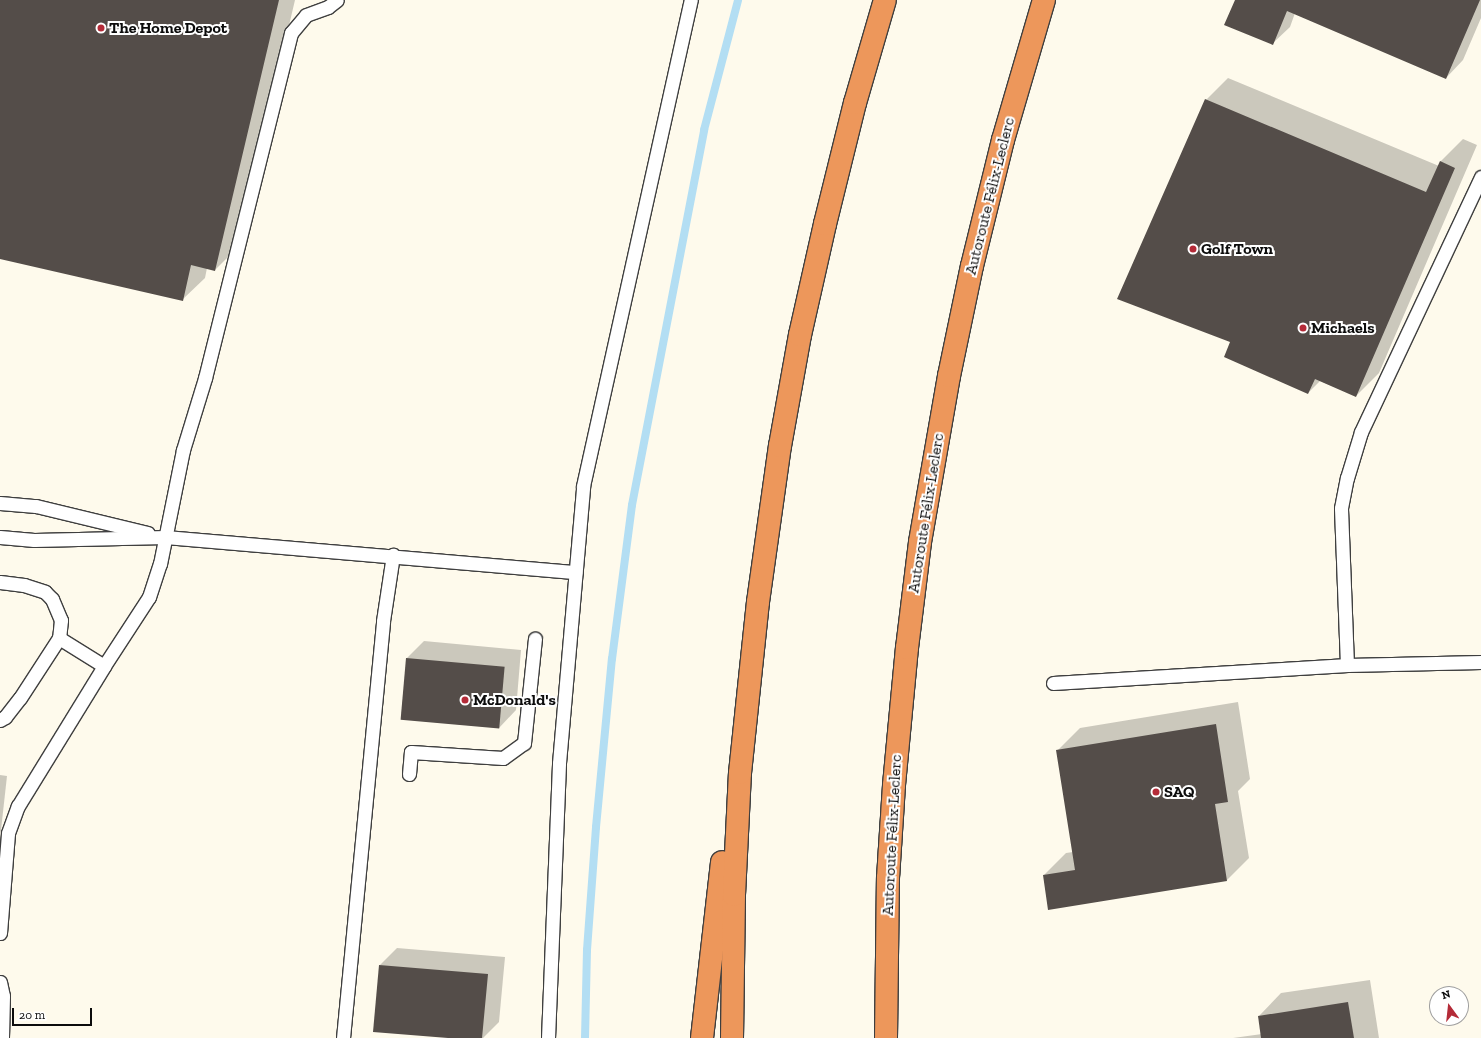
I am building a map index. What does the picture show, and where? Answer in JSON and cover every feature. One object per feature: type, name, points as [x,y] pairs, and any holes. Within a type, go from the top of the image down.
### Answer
[{"type":"highway","points":[[702,1038],[717,904],[780,446],[800,335],[840,162],[885,0]]},
{"type":"highway","name":"Autoroute Félix-Leclerc","points":[[886,1038],[888,878],[907,648],[920,542],[946,392],[972,266],[1003,140],[1044,0]]},
{"type":"highway","points":[[732,1038],[734,895],[740,773],[751,665]]},
{"type":"lane","points":[[0,933],[8,833],[18,806],[104,666],[149,598],[160,564],[183,450],[205,378],[290,33],[306,15],[328,7],[337,0]]},
{"type":"lane","points":[[548,1038],[559,764],[583,486],[691,0]]},
{"type":"lane","points":[[1347,665],[1342,508],[1347,478],[1361,432],[1481,177]]},
{"type":"lane","points":[[0,503],[36,506],[166,537]]},
{"type":"lane","points":[[0,537],[34,540],[166,537],[392,555],[576,572]]},
{"type":"lane","points":[[343,1038],[382,621],[392,555]]},
{"type":"lane","points":[[0,582],[35,587],[45,592],[52,599],[61,620],[59,638],[20,698],[6,717],[0,720]]},
{"type":"lane","points":[[59,638],[104,666]]},
{"type":"lane","points":[[409,774],[412,752],[503,758],[524,743],[535,639]]},
{"type":"lane","points":[[1053,682],[1347,665],[1481,662]]},
{"type":"lane","points":[[0,982],[3,996],[2,1038]]},
{"type":"building","points":[[0,0],[279,0],[215,271],[191,265],[183,301],[0,259]]},
{"type":"building","points":[[1235,0],[1480,0],[1446,79],[1287,11],[1273,45],[1224,25]]},
{"type":"building","points":[[1205,99],[1426,192],[1440,161],[1455,168],[1356,397],[1315,379],[1308,394],[1224,357],[1230,342],[1117,299]]},
{"type":"building","points":[[406,658],[505,667],[499,728],[401,720]]},
{"type":"building","points":[[1216,724],[1228,802],[1215,804],[1227,881],[1048,910],[1043,875],[1075,870],[1056,750]]},
{"type":"building","points":[[379,965],[488,974],[482,1038],[448,1038],[373,1032]]},
{"type":"building","points":[[1348,1002],[1354,1038],[1261,1038],[1258,1016]]},
{"type":"waterway","points":[[585,1038],[587,950],[596,827],[612,659],[632,505],[704,130],[738,0]]},
{"type":"place","name":"The Home Depot","points":[[101,28]]},
{"type":"place","name":"Golf Town","points":[[1193,249]]},
{"type":"place","name":"Michaels","points":[[1303,328]]},
{"type":"place","name":"McDonald's","points":[[465,700]]},
{"type":"place","name":"SAQ","points":[[1156,792]]}]
